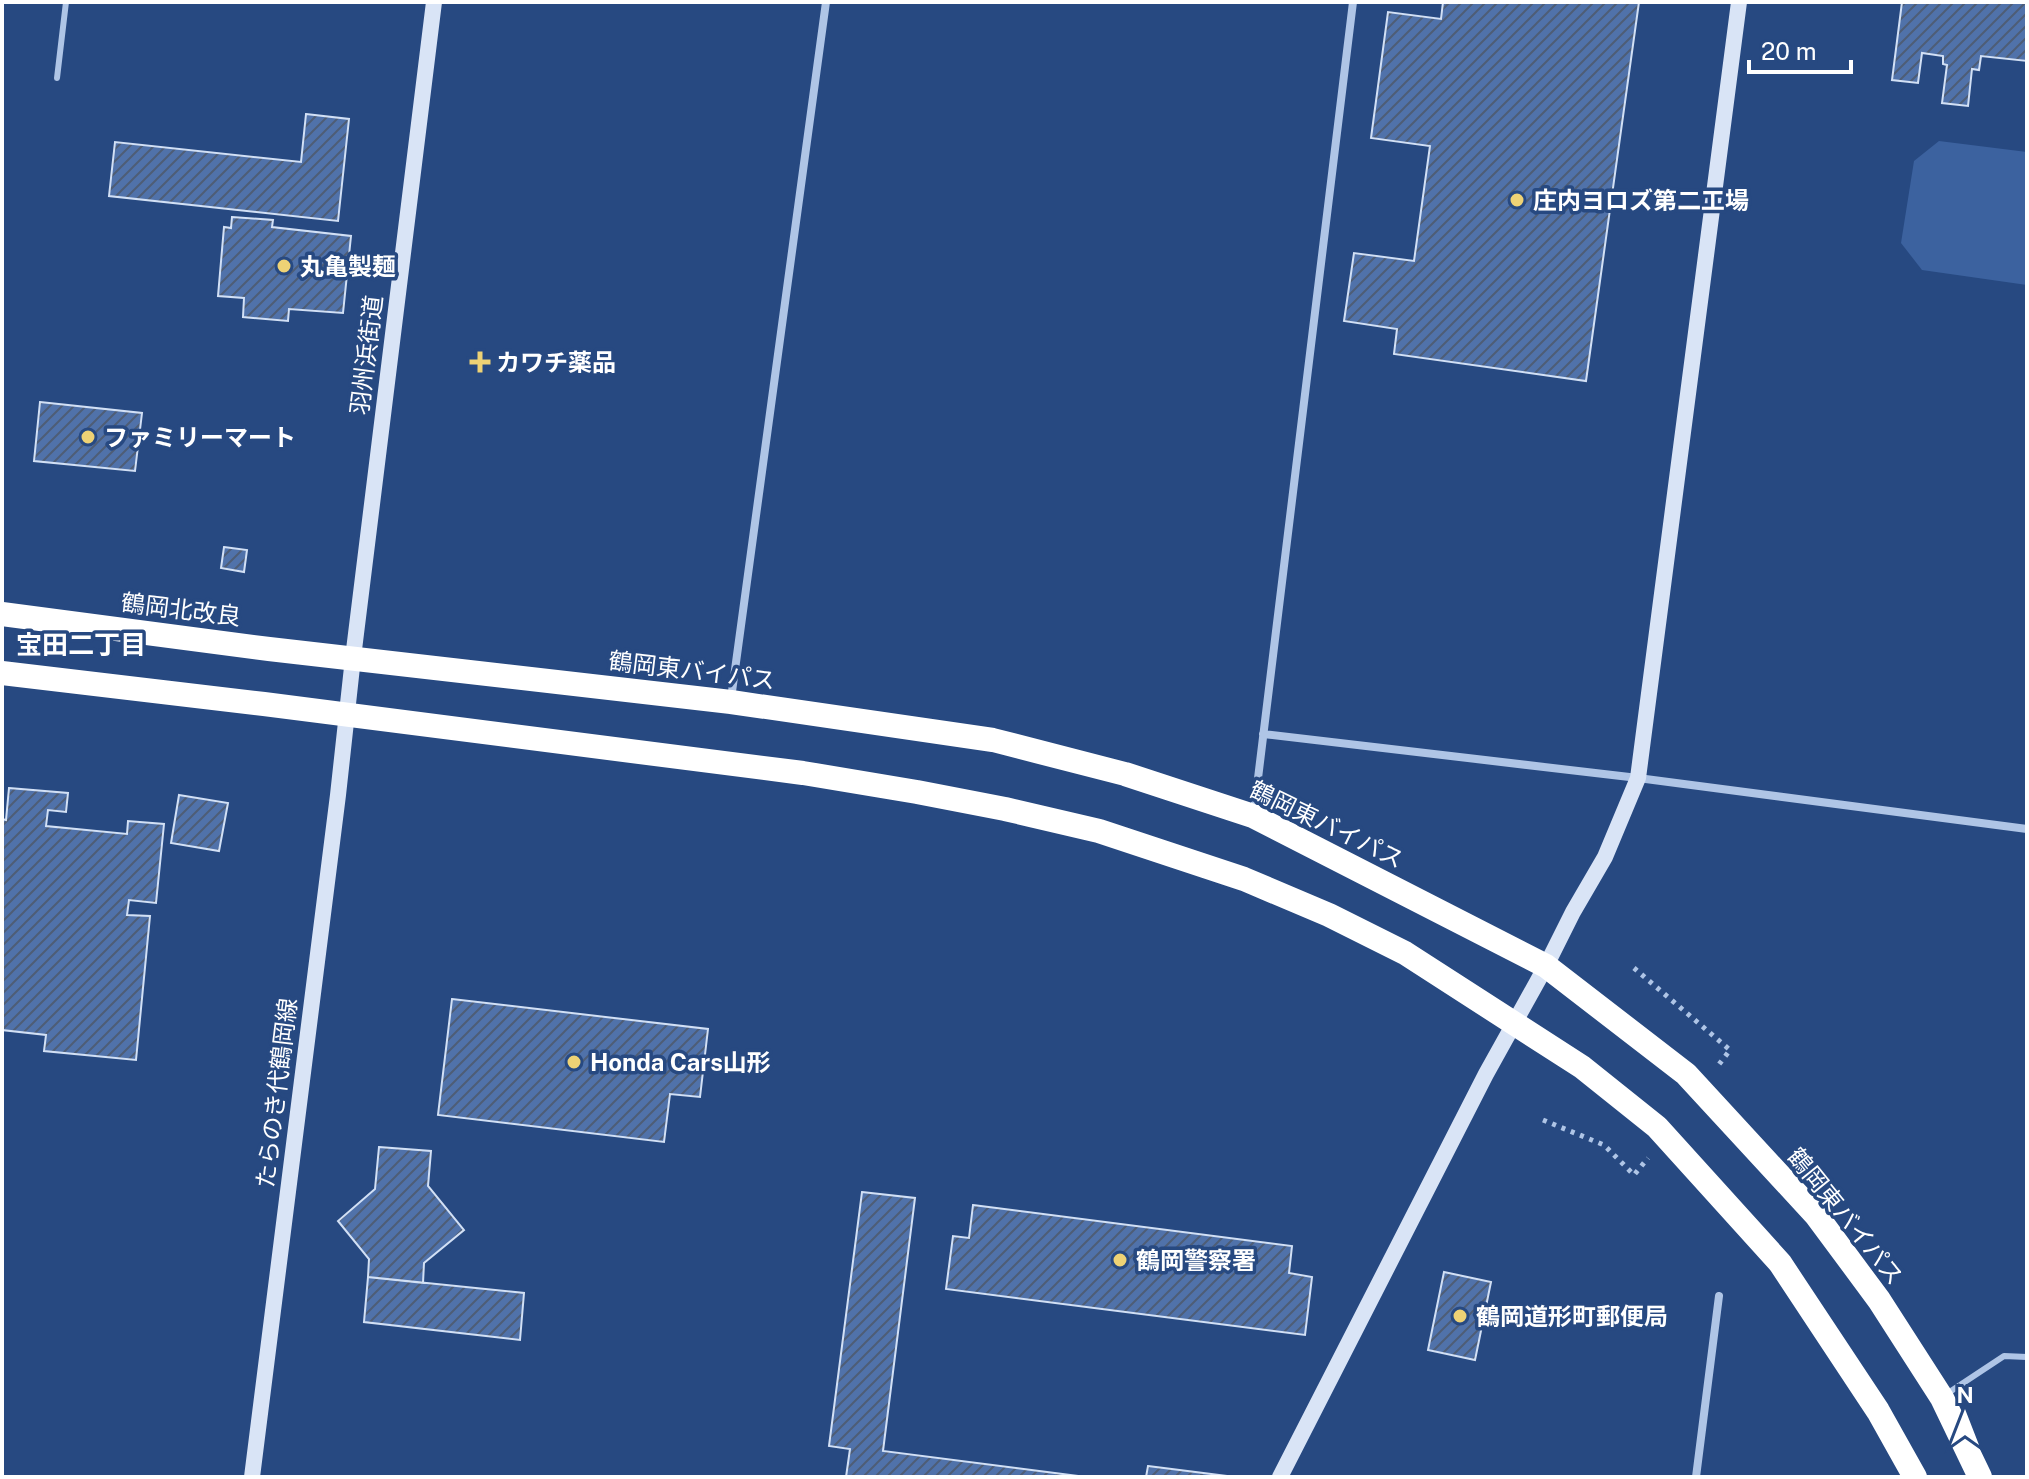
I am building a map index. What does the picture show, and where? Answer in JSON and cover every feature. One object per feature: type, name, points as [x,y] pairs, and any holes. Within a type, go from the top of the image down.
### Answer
[{"type":"highway","name":"鶴岡北改良","points":[[2,614],[353,658]]},
{"type":"highway","name":"鶴岡東バイパス","points":[[353,658],[731,702],[993,740],[1125,774],[1253,816],[1546,966],[1686,1074],[1816,1215],[1879,1300],[1942,1398],[1980,1477]]},
{"type":"highway","points":[[2,673],[817,775],[1005,809],[1099,831],[1244,879],[1329,915],[1405,953],[1582,1067],[1657,1127],[1780,1263],[1878,1411],[1915,1477]]},
{"type":"street","name":"羽州浜街道","points":[[347,714],[434,2]]},
{"type":"street","points":[[731,702],[826,2]]},
{"type":"street","points":[[1253,816],[1353,2]]},
{"type":"street","points":[[1280,1477],[1514,1023],[1605,857],[1638,778],[1739,2]]},
{"type":"street","name":"たらのき代鶴岡線","points":[[252,1477],[347,714]]},
{"type":"street","points":[[1263,734],[1638,778],[2027,829]]},
{"type":"street","points":[[1696,1477],[1719,1296]]},
{"type":"lane","points":[[57,78],[66,2]]},
{"type":"lane","points":[[1942,1398],[2004,1356],[2027,1357]]},
{"type":"path","points":[[1634,968],[1730,1050]]},
{"type":"path","points":[[1543,1120],[1604,1145],[1634,1175]]},
{"type":"shaded area","points":[[1939,141],[2027,152],[2027,285],[1922,270],[1901,243],[1914,161]]},
{"type":"building","name":"庄内ヨロズ第二工場","points":[[1443,2],[1639,2],[1586,381],[1394,354],[1397,329],[1344,321],[1354,253],[1414,261],[1430,146],[1371,138],[1388,12],[1441,19]]},
{"type":"building","points":[[1902,2],[2027,2],[2027,61],[1981,56],[1979,70],[1972,69],[1968,106],[1942,103],[1947,65],[1943,64],[1943,56],[1922,53],[1918,83],[1892,80]]},
{"type":"building","points":[[306,114],[349,119],[338,221],[109,196],[115,142],[301,162]]},
{"type":"building","name":"丸亀製麺","points":[[232,217],[273,220],[272,227],[351,236],[343,313],[289,309],[288,321],[243,317],[244,298],[218,296],[224,227],[231,228]]},
{"type":"building","name":"ファミリーマート","points":[[40,402],[142,413],[135,471],[34,461]]},
{"type":"building","points":[[224,547],[247,550],[244,572],[221,568]]},
{"type":"building","points":[[9,788],[68,793],[66,812],[48,810],[46,826],[127,834],[128,821],[164,824],[156,903],[129,900],[127,915],[150,916],[136,1060],[44,1051],[46,1035],[2,1030],[2,819],[6,820]]},
{"type":"building","points":[[179,795],[228,803],[219,851],[171,843]]},
{"type":"building","name":"Honda Cars山形","points":[[452,999],[708,1029],[700,1097],[670,1094],[664,1142],[438,1115]]},
{"type":"building","points":[[379,1147],[431,1151],[428,1186],[464,1230],[424,1263],[423,1283],[368,1277],[369,1259],[338,1221],[375,1189]]},
{"type":"building","points":[[862,1192],[915,1198],[883,1451],[1086,1477],[846,1477],[850,1449],[829,1446]]},
{"type":"building","name":"鶴岡警察署","points":[[973,1205],[1292,1246],[1289,1273],[1312,1277],[1305,1335],[946,1289],[953,1236],[969,1238]]},
{"type":"building","points":[[1444,1272],[1491,1282],[1475,1360],[1428,1350]]},
{"type":"building","points":[[368,1277],[524,1293],[520,1340],[364,1322]]},
{"type":"building","points":[[1148,1466],[1235,1477],[1146,1477]]},
{"type":"place","name":"庄内ヨロズ第二工場","points":[[1517,200]]},
{"type":"place","name":"丸亀製麺","points":[[284,266]]},
{"type":"place","name":"カワチ薬品","points":[[480,362]]},
{"type":"place","name":"ファミリーマート","points":[[88,437]]},
{"type":"place","name":"Honda Cars山形","points":[[574,1062]]},
{"type":"place","name":"鶴岡警察署","points":[[1120,1260]]},
{"type":"place","name":"鶴岡道形町郵便局","points":[[1460,1316]]},
{"type":"district","name":"宝田二丁目","points":[[81,644]]}]
